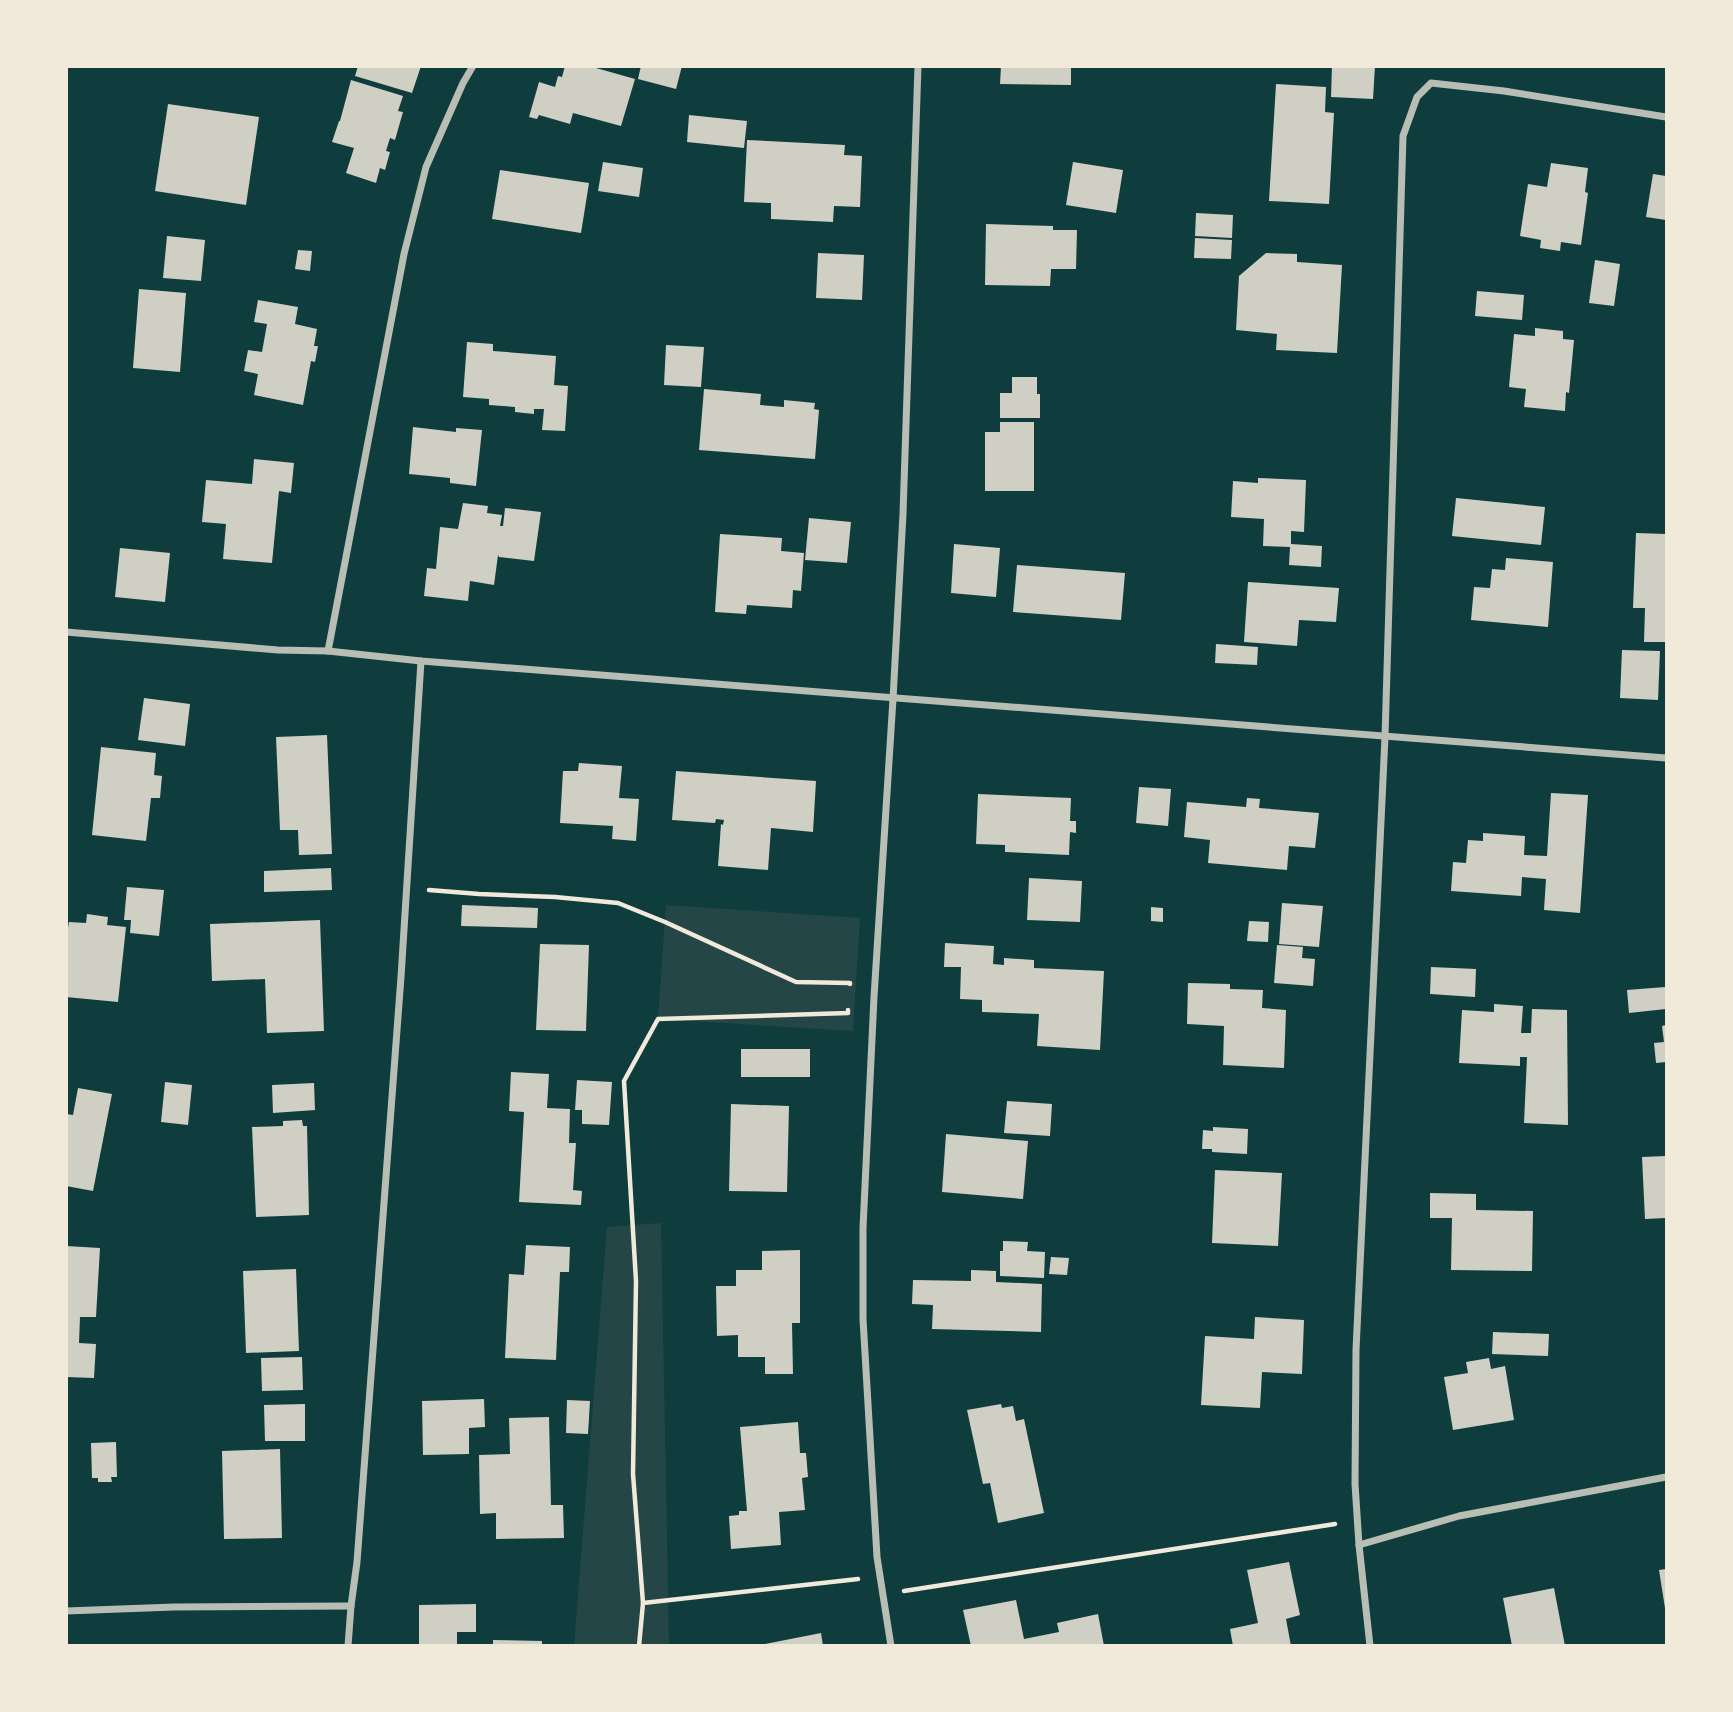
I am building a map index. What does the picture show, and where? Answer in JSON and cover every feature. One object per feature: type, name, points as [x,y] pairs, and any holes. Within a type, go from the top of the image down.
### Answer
[{"type":"street","points":[[328,651],[404,254],[426,167],[473,66]]},
{"type":"street","points":[[891,1646],[877,1557],[863,1320],[863,1228],[903,514],[918,66]]},
{"type":"street","points":[[1370,1646],[1355,1484],[1356,1350],[1385,737],[1403,136],[1417,97],[1432,83],[1504,91],[1667,117]]},
{"type":"street","points":[[66,632],[1667,758]]},
{"type":"street","points":[[348,1646],[357,1562],[421,662]]},
{"type":"street","points":[[1359,1545],[1459,1516],[1667,1477]]},
{"type":"street","points":[[66,1611],[351,1606]]},
{"type":"path","points":[[407,888],[618,903],[796,982],[850,982]]},
{"type":"path","points":[[639,1646],[643,1604],[633,1474],[636,1281],[624,1081],[657,1019],[848,1013]]},
{"type":"path","points":[[882,1594],[1357,1520]]},
{"type":"path","points":[[643,1604],[879,1576]]},
{"type":"shaded area","points":[[666,905],[860,918],[853,1031],[658,1019]]},
{"type":"shaded area","points":[[661,1223],[669,1645],[574,1646],[607,1227]]},
{"type":"building","points":[[358,66],[421,66],[412,93],[355,76]]},
{"type":"building","points":[[565,66],[589,66],[635,79],[621,126],[573,113],[570,124],[539,115],[537,119],[529,117],[539,82],[555,87]]},
{"type":"building","points":[[641,66],[682,66],[676,89],[638,79]]},
{"type":"building","points":[[1001,66],[1071,66],[1071,85],[1000,84]]},
{"type":"building","points":[[1332,66],[1375,66],[1373,99],[1331,97]]},
{"type":"building","points":[[351,80],[403,96],[398,111],[403,112],[395,140],[390,138],[386,151],[390,152],[385,170],[380,168],[376,183],[346,173],[354,148],[332,142]]},
{"type":"building","points":[[1276,84],[1326,87],[1325,112],[1334,113],[1329,204],[1269,201]]},
{"type":"building","points":[[168,104],[259,117],[246,205],[155,191]]},
{"type":"building","points":[[689,115],[747,121],[744,148],[687,142]]},
{"type":"building","points":[[747,140],[845,145],[844,155],[862,156],[860,207],[834,206],[833,222],[771,219],[771,203],[744,202]]},
{"type":"building","points":[[603,162],[643,168],[639,197],[598,191]]},
{"type":"building","points":[[1073,162],[1123,170],[1116,213],[1066,205]]},
{"type":"building","points":[[1551,163],[1588,168],[1585,192],[1588,193],[1581,245],[1561,242],[1560,251],[1540,248],[1541,240],[1520,236],[1528,184],[1547,187]]},
{"type":"building","points":[[500,170],[589,183],[581,233],[492,219]]},
{"type":"building","points":[[1653,174],[1666,176],[1666,220],[1646,217]]},
{"type":"building","points":[[1196,213],[1233,215],[1232,238],[1195,236]]},
{"type":"building","points":[[986,224],[1053,226],[1053,230],[1077,230],[1076,269],[1051,269],[1050,286],[985,285]]},
{"type":"building","points":[[167,236],[205,240],[201,281],[163,278]]},
{"type":"building","points":[[1195,238],[1232,240],[1231,259],[1194,258]]},
{"type":"building","points":[[298,250],[312,251],[310,271],[295,269]]},
{"type":"building","points":[[818,253],[864,255],[862,300],[816,298]]},
{"type":"building","points":[[1266,253],[1297,254],[1297,262],[1342,265],[1337,353],[1276,350],[1277,334],[1236,330],[1239,276]]},
{"type":"building","points":[[1595,260],[1620,264],[1614,306],[1589,303]]},
{"type":"building","points":[[139,289],[186,293],[180,372],[133,368]]},
{"type":"building","points":[[1477,291],[1524,295],[1522,320],[1475,316]]},
{"type":"building","points":[[258,300],[298,307],[295,324],[317,329],[314,346],[318,346],[315,362],[311,361],[303,405],[254,395],[258,374],[244,371],[248,350],[262,352],[267,324],[254,322]]},
{"type":"building","points":[[1535,328],[1563,331],[1563,339],[1574,340],[1565,411],[1524,407],[1526,389],[1509,387],[1514,334],[1535,336]]},
{"type":"building","points":[[467,342],[493,344],[493,351],[556,356],[554,385],[568,386],[565,431],[542,430],[544,409],[534,409],[534,414],[515,412],[515,407],[489,405],[489,399],[463,397]]},
{"type":"building","points":[[666,345],[704,347],[701,387],[664,385]]},
{"type":"building","points":[[1012,377],[1037,377],[1040,418],[1000,418],[1000,393],[1012,393]]},
{"type":"building","points":[[704,389],[761,394],[760,405],[784,407],[784,400],[815,403],[814,409],[819,410],[815,459],[699,450]]},
{"type":"building","points":[[1000,422],[1034,422],[1034,491],[985,491],[985,432],[1000,432]]},
{"type":"building","points":[[413,427],[456,432],[456,428],[482,430],[476,486],[450,483],[450,478],[409,474]]},
{"type":"building","points":[[254,459],[294,463],[291,493],[279,491],[272,563],[223,559],[226,524],[202,522],[206,480],[252,484]]},
{"type":"building","points":[[1258,478],[1306,480],[1304,532],[1291,531],[1291,544],[1322,546],[1321,567],[1289,565],[1290,547],[1263,546],[1264,519],[1231,517],[1233,481],[1258,483]]},
{"type":"building","points":[[1456,498],[1545,507],[1541,545],[1452,536]]},
{"type":"building","points":[[463,503],[488,506],[487,513],[502,515],[500,526],[503,526],[505,508],[541,512],[534,561],[498,555],[494,585],[470,581],[468,601],[424,596],[427,568],[436,569],[440,527],[458,529]]},
{"type":"building","points":[[809,518],[851,522],[847,563],[805,560]]},
{"type":"building","points":[[1636,533],[1666,534],[1666,642],[1644,642],[1645,608],[1633,608]]},
{"type":"building","points":[[720,534],[782,538],[781,551],[804,553],[801,591],[793,590],[792,608],[747,605],[746,614],[715,612]]},
{"type":"building","points":[[954,544],[1000,548],[996,597],[951,593]]},
{"type":"building","points":[[120,548],[170,553],[165,602],[115,597]]},
{"type":"building","points":[[1506,558],[1553,562],[1548,627],[1471,620],[1474,587],[1490,588],[1492,569],[1505,570]]},
{"type":"building","points":[[1017,565],[1125,573],[1121,620],[1013,612]]},
{"type":"building","points":[[1248,582],[1339,588],[1336,622],[1299,620],[1297,646],[1244,642]]},
{"type":"building","points":[[1216,644],[1258,647],[1257,665],[1215,663]]},
{"type":"building","points":[[1622,650],[1660,651],[1658,700],[1620,698]]},
{"type":"building","points":[[144,698],[190,704],[185,746],[138,740]]},
{"type":"building","points":[[327,735],[332,854],[299,855],[298,830],[280,830],[276,737]]},
{"type":"building","points":[[101,747],[156,753],[154,775],[162,776],[160,798],[151,798],[146,841],[92,835]]},
{"type":"building","points":[[579,763],[622,766],[619,798],[639,799],[636,841],[612,839],[613,826],[560,823],[563,771],[578,771]]},
{"type":"building","points":[[676,771],[816,781],[813,832],[771,828],[768,870],[718,866],[721,824],[723,825],[724,820],[716,819],[715,823],[672,820]]},
{"type":"building","points":[[1139,787],[1171,789],[1168,826],[1136,823]]},
{"type":"building","points":[[1551,793],[1588,795],[1580,913],[1544,910],[1546,879],[1522,877],[1521,896],[1451,891],[1453,862],[1466,863],[1468,840],[1483,841],[1483,833],[1525,836],[1524,855],[1547,856]]},
{"type":"building","points":[[978,794],[1071,798],[1070,821],[1076,821],[1076,833],[1070,832],[1069,855],[1005,852],[1005,845],[976,844]]},
{"type":"building","points":[[1247,798],[1260,799],[1259,808],[1319,813],[1315,848],[1289,846],[1287,870],[1208,863],[1210,840],[1184,837],[1187,802],[1246,807]]},
{"type":"building","points":[[331,868],[332,890],[264,892],[264,871]]},
{"type":"building","points":[[1029,878],[1082,881],[1080,922],[1027,920]]},
{"type":"building","points":[[127,887],[164,890],[159,936],[130,933],[131,920],[124,920]]},
{"type":"building","points":[[1282,903],[1323,906],[1319,947],[1279,944]]},
{"type":"building","points":[[462,905],[538,908],[537,928],[461,926]]},
{"type":"building","points":[[1151,907],[1163,908],[1163,922],[1151,921]]},
{"type":"building","points":[[87,914],[108,917],[107,925],[126,927],[118,1002],[66,997],[66,938],[69,922],[86,923]]},
{"type":"building","points":[[320,920],[324,1031],[267,1033],[265,979],[212,981],[210,924]]},
{"type":"building","points":[[1249,921],[1269,922],[1268,942],[1247,941]]},
{"type":"building","points":[[945,943],[994,946],[993,964],[1004,965],[1004,958],[1034,960],[1034,968],[1104,971],[1100,1050],[1037,1046],[1039,1014],[982,1012],[982,1000],[960,999],[961,967],[944,967]]},
{"type":"building","points":[[540,944],[589,945],[586,1031],[536,1030]]},
{"type":"building","points":[[1277,945],[1303,947],[1302,958],[1315,959],[1313,986],[1274,983]]},
{"type":"building","points":[[1431,967],[1476,969],[1475,997],[1430,994]]},
{"type":"building","points":[[1188,983],[1230,984],[1230,989],[1263,990],[1262,1008],[1286,1010],[1284,1068],[1223,1065],[1224,1026],[1187,1024]]},
{"type":"building","points":[[1665,987],[1666,1009],[1629,1013],[1627,990]]},
{"type":"building","points":[[1494,1004],[1523,1006],[1521,1033],[1531,1033],[1532,1009],[1567,1010],[1568,1125],[1524,1123],[1527,1057],[1520,1057],[1520,1066],[1459,1063],[1462,1010],[1494,1012]]},
{"type":"building","points":[[1666,1025],[1666,1062],[1656,1063],[1654,1043],[1664,1042],[1662,1026]]},
{"type":"building","points":[[741,1049],[810,1049],[810,1077],[741,1077]]},
{"type":"building","points":[[511,1072],[549,1074],[547,1108],[570,1109],[569,1143],[576,1143],[573,1190],[582,1191],[581,1205],[519,1202],[524,1112],[509,1111]]},
{"type":"building","points":[[577,1080],[612,1082],[609,1125],[582,1124],[582,1110],[575,1110]]},
{"type":"building","points":[[165,1082],[192,1085],[188,1125],[161,1122]]},
{"type":"building","points":[[314,1083],[315,1110],[273,1113],[272,1085]]},
{"type":"building","points":[[78,1088],[112,1094],[93,1191],[66,1186],[66,1114],[73,1115]]},
{"type":"building","points":[[1007,1101],[1052,1104],[1050,1136],[1004,1133]]},
{"type":"building","points":[[731,1104],[789,1106],[787,1192],[729,1191]]},
{"type":"building","points":[[302,1120],[303,1126],[307,1126],[309,1215],[256,1217],[252,1127],[283,1126],[283,1121]]},
{"type":"building","points":[[1213,1127],[1248,1129],[1247,1154],[1202,1149],[1203,1130],[1213,1131]]},
{"type":"building","points":[[946,1134],[1028,1141],[1023,1199],[942,1192]]},
{"type":"building","points":[[1666,1156],[1666,1218],[1645,1219],[1642,1157]]},
{"type":"building","points":[[1215,1170],[1282,1173],[1278,1246],[1212,1243]]},
{"type":"building","points":[[1430,1193],[1476,1194],[1476,1210],[1533,1211],[1532,1271],[1451,1270],[1452,1218],[1430,1218]]},
{"type":"building","points":[[1003,1241],[1028,1242],[1027,1251],[1045,1252],[1044,1278],[1000,1276],[1000,1251],[1003,1251]]},
{"type":"building","points":[[526,1245],[570,1247],[569,1272],[560,1272],[556,1360],[505,1358],[509,1274],[524,1275]]},
{"type":"building","points":[[66,1246],[100,1248],[96,1317],[80,1317],[79,1343],[96,1344],[94,1378],[66,1377]]},
{"type":"building","points":[[800,1250],[800,1323],[792,1323],[793,1374],[765,1374],[765,1357],[738,1357],[738,1335],[717,1336],[716,1286],[736,1286],[736,1270],[762,1270],[762,1251]]},
{"type":"building","points":[[1051,1257],[1069,1258],[1067,1275],[1049,1274]]},
{"type":"building","points":[[296,1269],[299,1351],[246,1353],[243,1271]]},
{"type":"building","points":[[971,1270],[996,1271],[996,1282],[1042,1284],[1041,1332],[932,1329],[933,1305],[912,1304],[913,1280],[971,1281]]},
{"type":"building","points":[[1255,1317],[1304,1320],[1302,1374],[1262,1372],[1260,1408],[1201,1405],[1205,1336],[1254,1339]]},
{"type":"building","points":[[1493,1332],[1549,1334],[1548,1356],[1492,1354]]},
{"type":"building","points":[[302,1357],[303,1390],[262,1391],[261,1358]]},
{"type":"building","points":[[1489,1358],[1491,1369],[1505,1366],[1514,1420],[1453,1430],[1444,1377],[1468,1373],[1466,1362]]},
{"type":"building","points":[[484,1399],[485,1427],[469,1428],[469,1454],[423,1455],[422,1401]]},
{"type":"building","points":[[567,1400],[590,1401],[588,1434],[566,1433]]},
{"type":"building","points":[[305,1404],[305,1441],[265,1441],[264,1405]]},
{"type":"building","points":[[1001,1404],[1002,1408],[1013,1406],[1016,1421],[1024,1419],[1044,1513],[998,1523],[990,1483],[983,1484],[967,1410]]},
{"type":"building","points":[[549,1417],[551,1505],[563,1505],[564,1538],[496,1539],[496,1513],[480,1514],[479,1455],[510,1454],[509,1418]]},
{"type":"building","points":[[798,1422],[800,1453],[806,1453],[808,1477],[802,1478],[805,1510],[779,1512],[781,1545],[731,1549],[729,1516],[739,1515],[739,1511],[747,1511],[740,1427]]},
{"type":"building","points":[[116,1442],[117,1477],[111,1477],[112,1482],[98,1482],[98,1478],[92,1478],[91,1443]]},
{"type":"building","points":[[280,1449],[282,1538],[224,1539],[222,1451]]},
{"type":"building","points":[[1289,1562],[1300,1615],[1286,1619],[1291,1646],[1233,1646],[1230,1629],[1258,1623],[1247,1570]]},
{"type":"building","points":[[1666,1569],[1666,1608],[1665,1608],[1659,1570]]},
{"type":"building","points":[[1554,1588],[1565,1646],[1512,1646],[1503,1598]]},
{"type":"building","points":[[1016,1600],[1024,1639],[1059,1632],[1057,1623],[1098,1614],[1104,1646],[971,1646],[963,1610]]},
{"type":"building","points":[[476,1604],[476,1632],[457,1632],[457,1646],[419,1646],[419,1605]]},
{"type":"building","points":[[821,1633],[823,1646],[765,1644]]},
{"type":"building","points":[[493,1640],[542,1641],[542,1646],[493,1646]]}]
